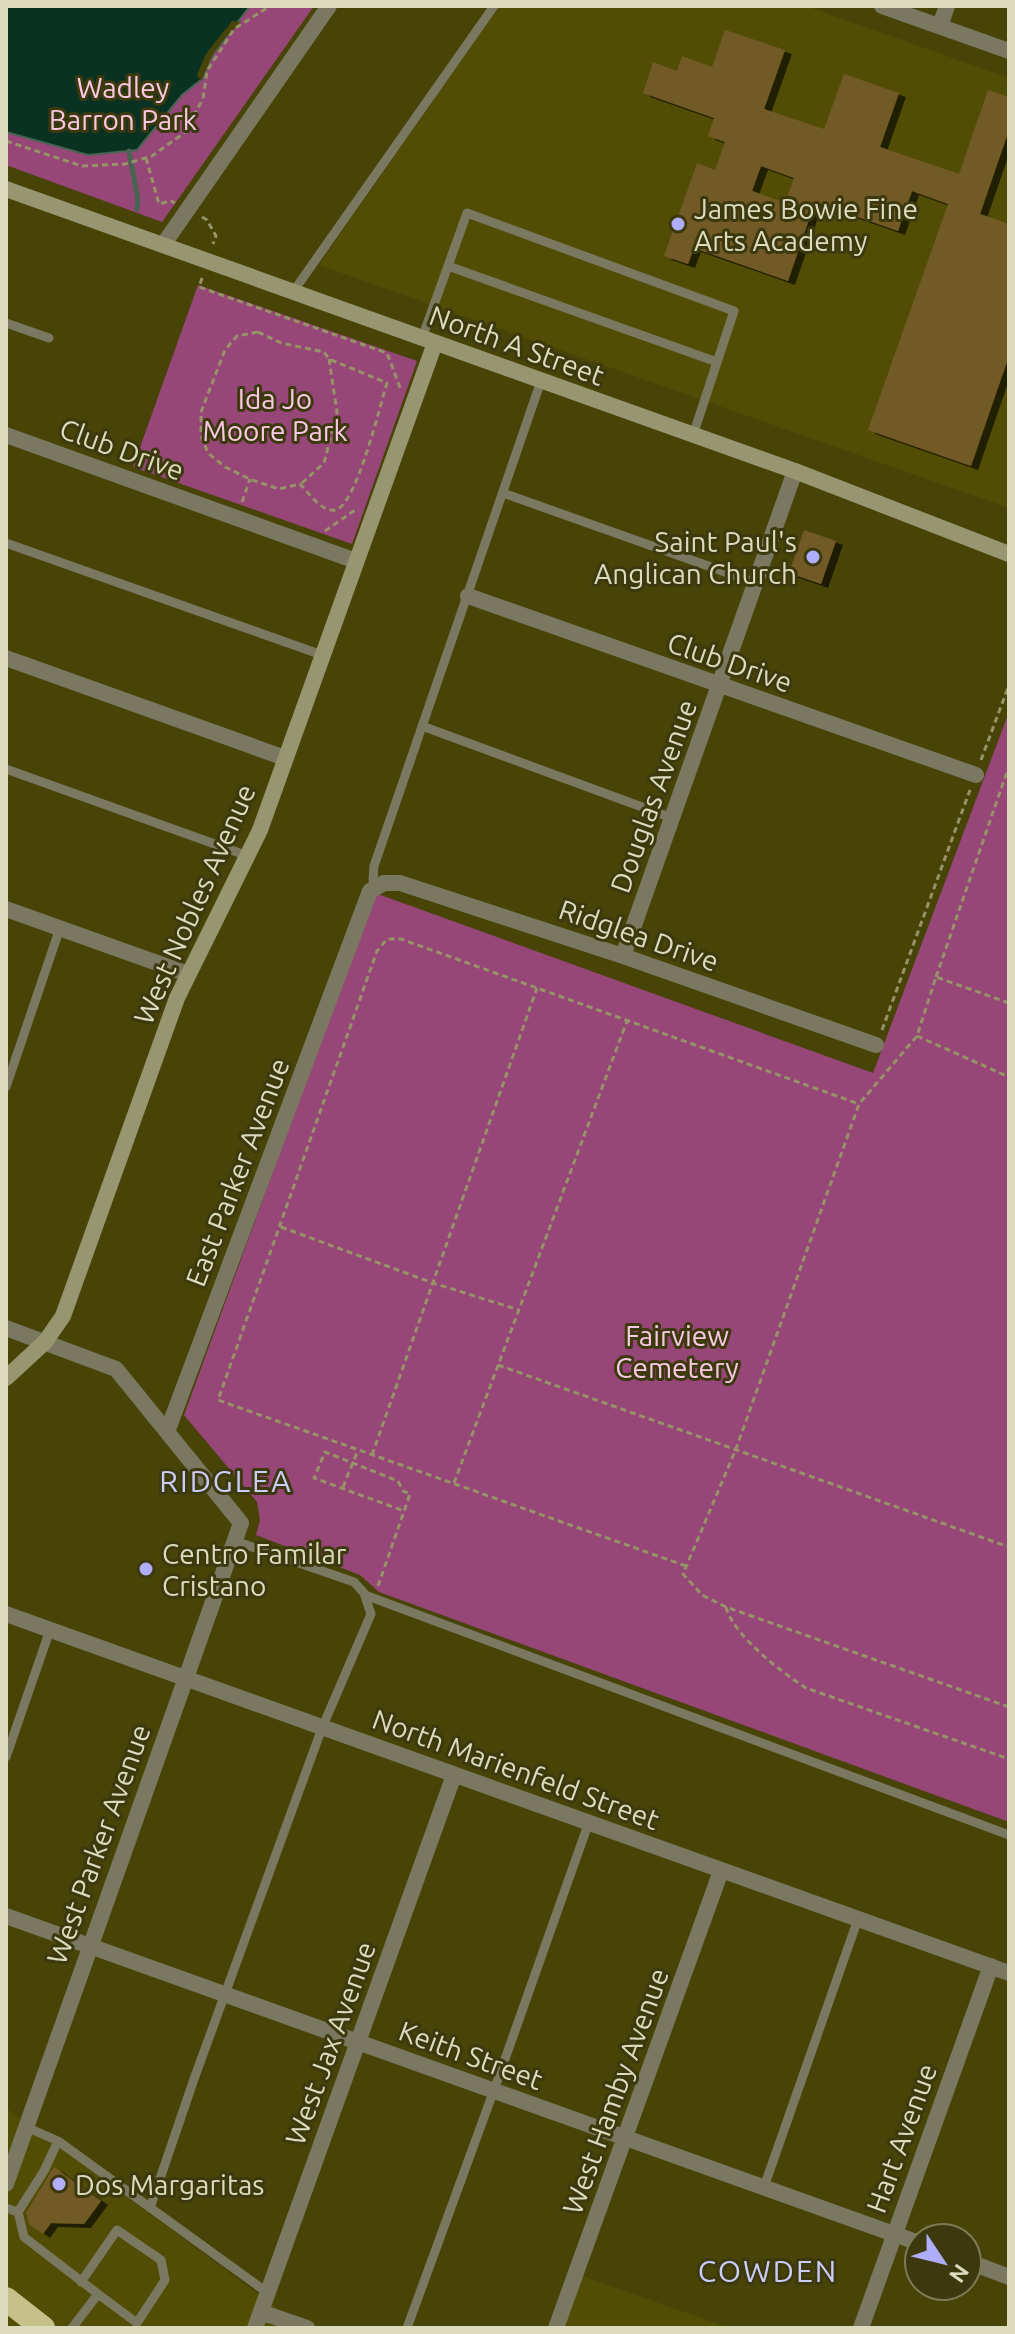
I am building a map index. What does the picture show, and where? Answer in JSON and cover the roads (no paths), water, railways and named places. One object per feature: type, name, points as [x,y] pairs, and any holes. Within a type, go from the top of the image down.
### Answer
[{"type":"highway","points":[[6,2299],[43,2328]]},
{"type":"street","points":[[163,245],[329,6]]},
{"type":"street","points":[[882,6],[1009,51]]},
{"type":"street","points":[[940,26],[947,6]]},
{"type":"street","name":"North A Street","points":[[6,189],[795,471],[1009,554]]},
{"type":"street","name":"West Nobles Avenue","points":[[6,1378],[45,1342],[63,1316],[177,998],[260,830],[356,561],[429,340]]},
{"type":"street","name":"Club Drive","points":[[6,435],[356,561]]},
{"type":"street","name":"Douglas Avenue","points":[[623,956],[795,471]]},
{"type":"street","name":"Club Drive","points":[[468,596],[976,775]]},
{"type":"street","points":[[6,658],[285,758]]},
{"type":"street","name":"Ridglea Drive","points":[[380,885],[400,883],[623,956],[876,1045]]},
{"type":"street","name":"East Parker Avenue","points":[[167,1432],[370,891],[380,885]]},
{"type":"street","points":[[6,909],[188,974]]},
{"type":"street","points":[[6,1328],[116,1369],[167,1432]]},
{"type":"street","name":"West Parker Avenue","points":[[6,2184],[241,1523],[167,1432]]},
{"type":"street","name":"North Marienfeld Street","points":[[6,1614],[1009,1973]]},
{"type":"street","name":"West Jax Avenue","points":[[258,2320],[454,1775]]},
{"type":"street","name":"West Hamby Avenue","points":[[556,2328],[721,1871]]},
{"type":"street","name":"Keith Street","points":[[6,1916],[903,2237]]},
{"type":"street","name":"Hart Avenue","points":[[861,2328],[991,1966]]},
{"type":"street","points":[[983,2267],[1009,2277]]},
{"type":"street","points":[[258,2320],[307,2328]]},
{"type":"lane","points":[[293,292],[494,6]]},
{"type":"lane","points":[[429,340],[448,266],[467,213],[734,311],[693,435]]},
{"type":"lane","points":[[448,266],[717,362]]},
{"type":"lane","points":[[6,323],[49,338]]},
{"type":"lane","points":[[380,885],[373,880],[374,866],[541,381]]},
{"type":"lane","points":[[503,493],[756,583]]},
{"type":"lane","points":[[6,543],[322,655]]},
{"type":"lane","points":[[422,726],[672,818]]},
{"type":"lane","points":[[6,769],[248,856]]},
{"type":"lane","points":[[6,1087],[60,928]]},
{"type":"lane","points":[[150,2208],[322,1728],[371,1614],[365,1595],[354,1582],[235,1541]]},
{"type":"lane","points":[[365,1595],[1009,1835]]},
{"type":"lane","points":[[6,1757],[50,1630]]},
{"type":"lane","points":[[407,2328],[589,1822]]},
{"type":"lane","points":[[764,2187],[858,1919]]},
{"type":"lane","points":[[26,2127],[58,2141],[268,2293]]},
{"type":"lane","points":[[58,2141],[44,2171],[18,2212],[24,2237],[81,2282],[137,2323],[165,2280],[161,2260],[117,2230],[81,2282]]},
{"type":"lane","points":[[6,2208],[18,2212]]},
{"type":"lane","points":[[72,2328],[98,2294]]},
{"type":"waterway","points":[[129,151],[137,209]]},
{"type":"place","name":"James Bowie Fine Arts Academy","points":[[678,224]]},
{"type":"place","name":"Saint Paul's Anglican Church","points":[[813,557]]},
{"type":"place","name":"Centro Familar Cristano","points":[[146,1569]]},
{"type":"place","name":"Dos Margaritas","points":[[59,2184]]},
{"type":"district","name":"RIDGLEA","points":[[226,1481]]},
{"type":"district","name":"COWDEN","points":[[768,2271]]},
{"type":"park label","name":"Wadley Barron Park","points":[[123,103]]},
{"type":"park label","name":"Ida Jo Moore Park","points":[[275,414]]},
{"type":"park label","name":"Fairview Cemetery","points":[[677,1351]]}]
